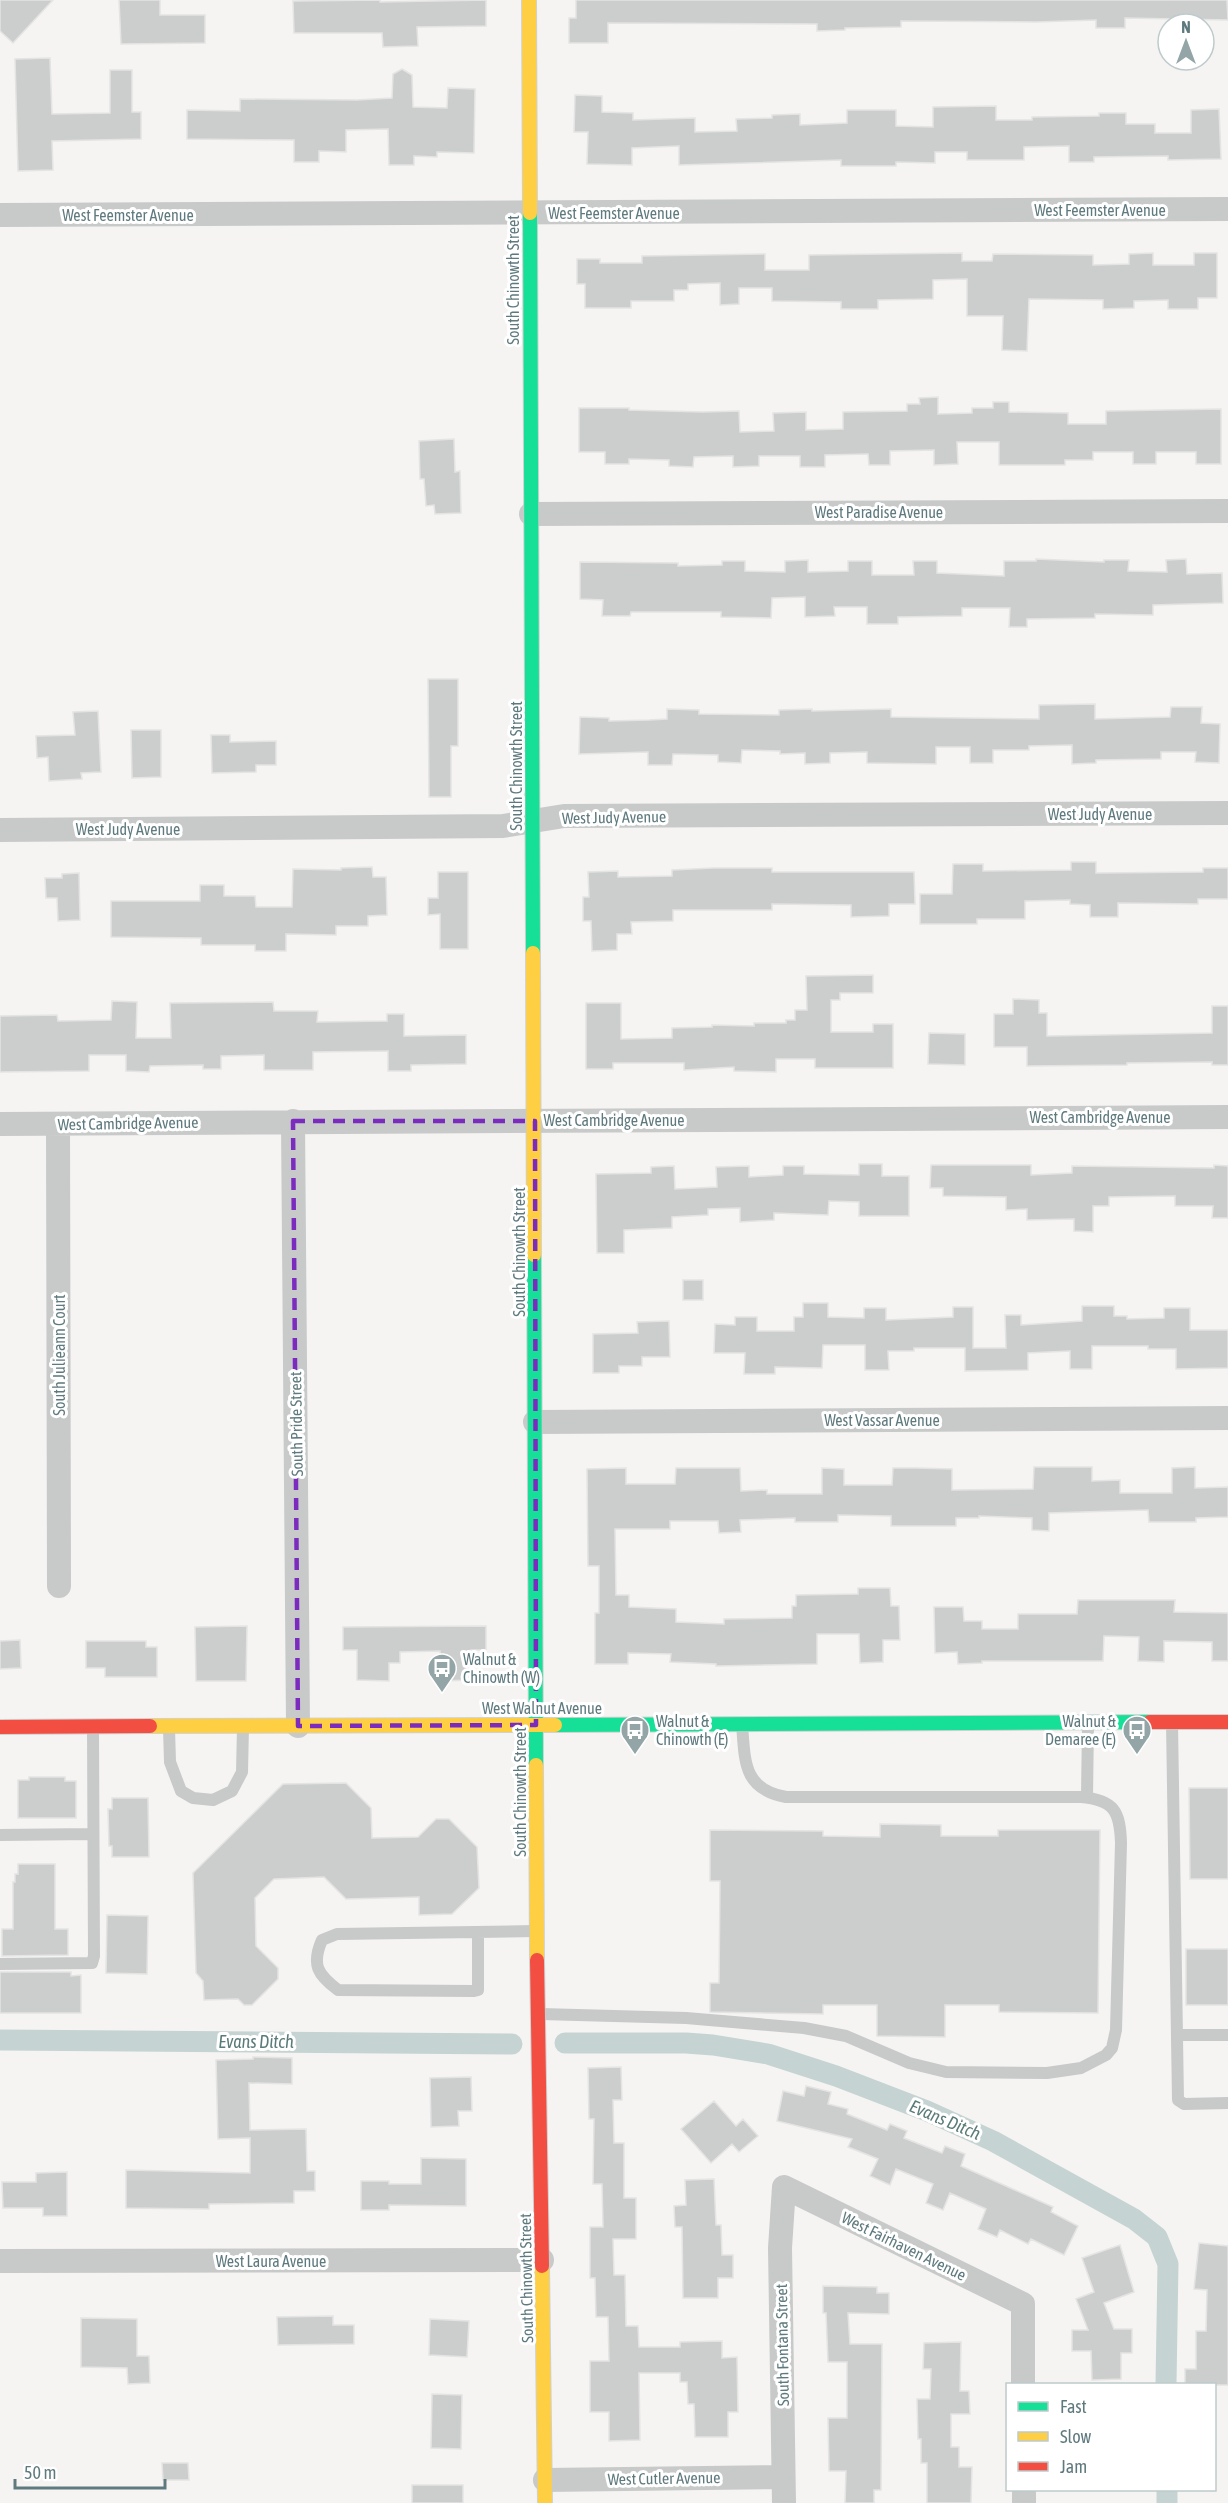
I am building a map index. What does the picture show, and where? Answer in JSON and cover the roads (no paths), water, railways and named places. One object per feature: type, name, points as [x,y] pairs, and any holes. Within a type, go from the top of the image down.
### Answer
[{"type":"street","name":"South Chinowth Street","points":[[529,0],[537,1931],[545,2491]]},
{"type":"street","name":"West Feemster Avenue","points":[[0,215],[1228,209]]},
{"type":"street","name":"West Paradise Avenue","points":[[531,514],[1228,511]]},
{"type":"street","name":"West Judy Avenue","points":[[0,830],[503,826],[564,816],[1228,813]]},
{"type":"street","name":"West Cambridge Avenue","points":[[0,1124],[1228,1117]]},
{"type":"street","name":"South Pride Street","points":[[293,1121],[298,1726]]},
{"type":"street","name":"South Julieann Court","points":[[58,1124],[59,1586]]},
{"type":"street","name":"West Vassar Avenue","points":[[535,1422],[1228,1418]]},
{"type":"street","name":"West Walnut Avenue","points":[[0,1727],[1228,1722]]},
{"type":"street","name":"West Fairhaven Avenue","points":[[784,2187],[1023,2304],[1023,2383]]},
{"type":"street","name":"South Fontana Street","points":[[784,2187],[780,2248],[784,2503]]},
{"type":"street","name":"West Laura Avenue","points":[[0,2261],[542,2260]]},
{"type":"street","name":"West Cutler Avenue","points":[[545,2491],[783,2477]]},
{"type":"lane","points":[[1087,1797],[1088,1722]]},
{"type":"lane","points":[[1172,1722],[1178,2100],[1184,2104],[1228,2103]]},
{"type":"lane","points":[[538,2014],[686,2018],[804,2028],[846,2036],[909,2063],[946,2072],[1047,2073],[1081,2068],[1096,2063],[1112,2048],[1116,2030],[1120,1822],[1115,1810],[1106,1802],[1087,1797],[786,1797],[770,1794],[760,1788],[750,1775],[742,1723]]},
{"type":"lane","points":[[168,1727],[170,1762],[181,1791],[193,1798],[213,1800],[232,1791],[242,1772],[243,1726]]},
{"type":"lane","points":[[0,1964],[92,1964],[94,1956],[93,1727]]},
{"type":"lane","points":[[0,1835],[93,1834]]},
{"type":"lane","points":[[478,1932],[478,1987],[474,1991],[338,1990],[323,1979],[317,1967],[321,1940],[338,1934],[537,1931]]},
{"type":"lane","points":[[1177,2035],[1228,2035]]},
{"type":"waterway","name":"Evans Ditch","points":[[0,2040],[512,2044]]},
{"type":"waterway","name":"Evans Ditch","points":[[565,2043],[686,2043],[768,2054],[836,2076],[927,2111],[993,2141],[1134,2219],[1157,2237],[1168,2264],[1166,2383]]},
{"type":"waterway","name":"Evans Ditch","points":[[1167,2491],[1167,2503]]},
{"type":"place","name":"Walnut & Chinowth (W)","points":[[442,1694]]},
{"type":"place","name":"Walnut & Chinowth (E)","points":[[635,1756]]},
{"type":"place","name":"Walnut & Demaree (E)","points":[[1137,1756]]}]
